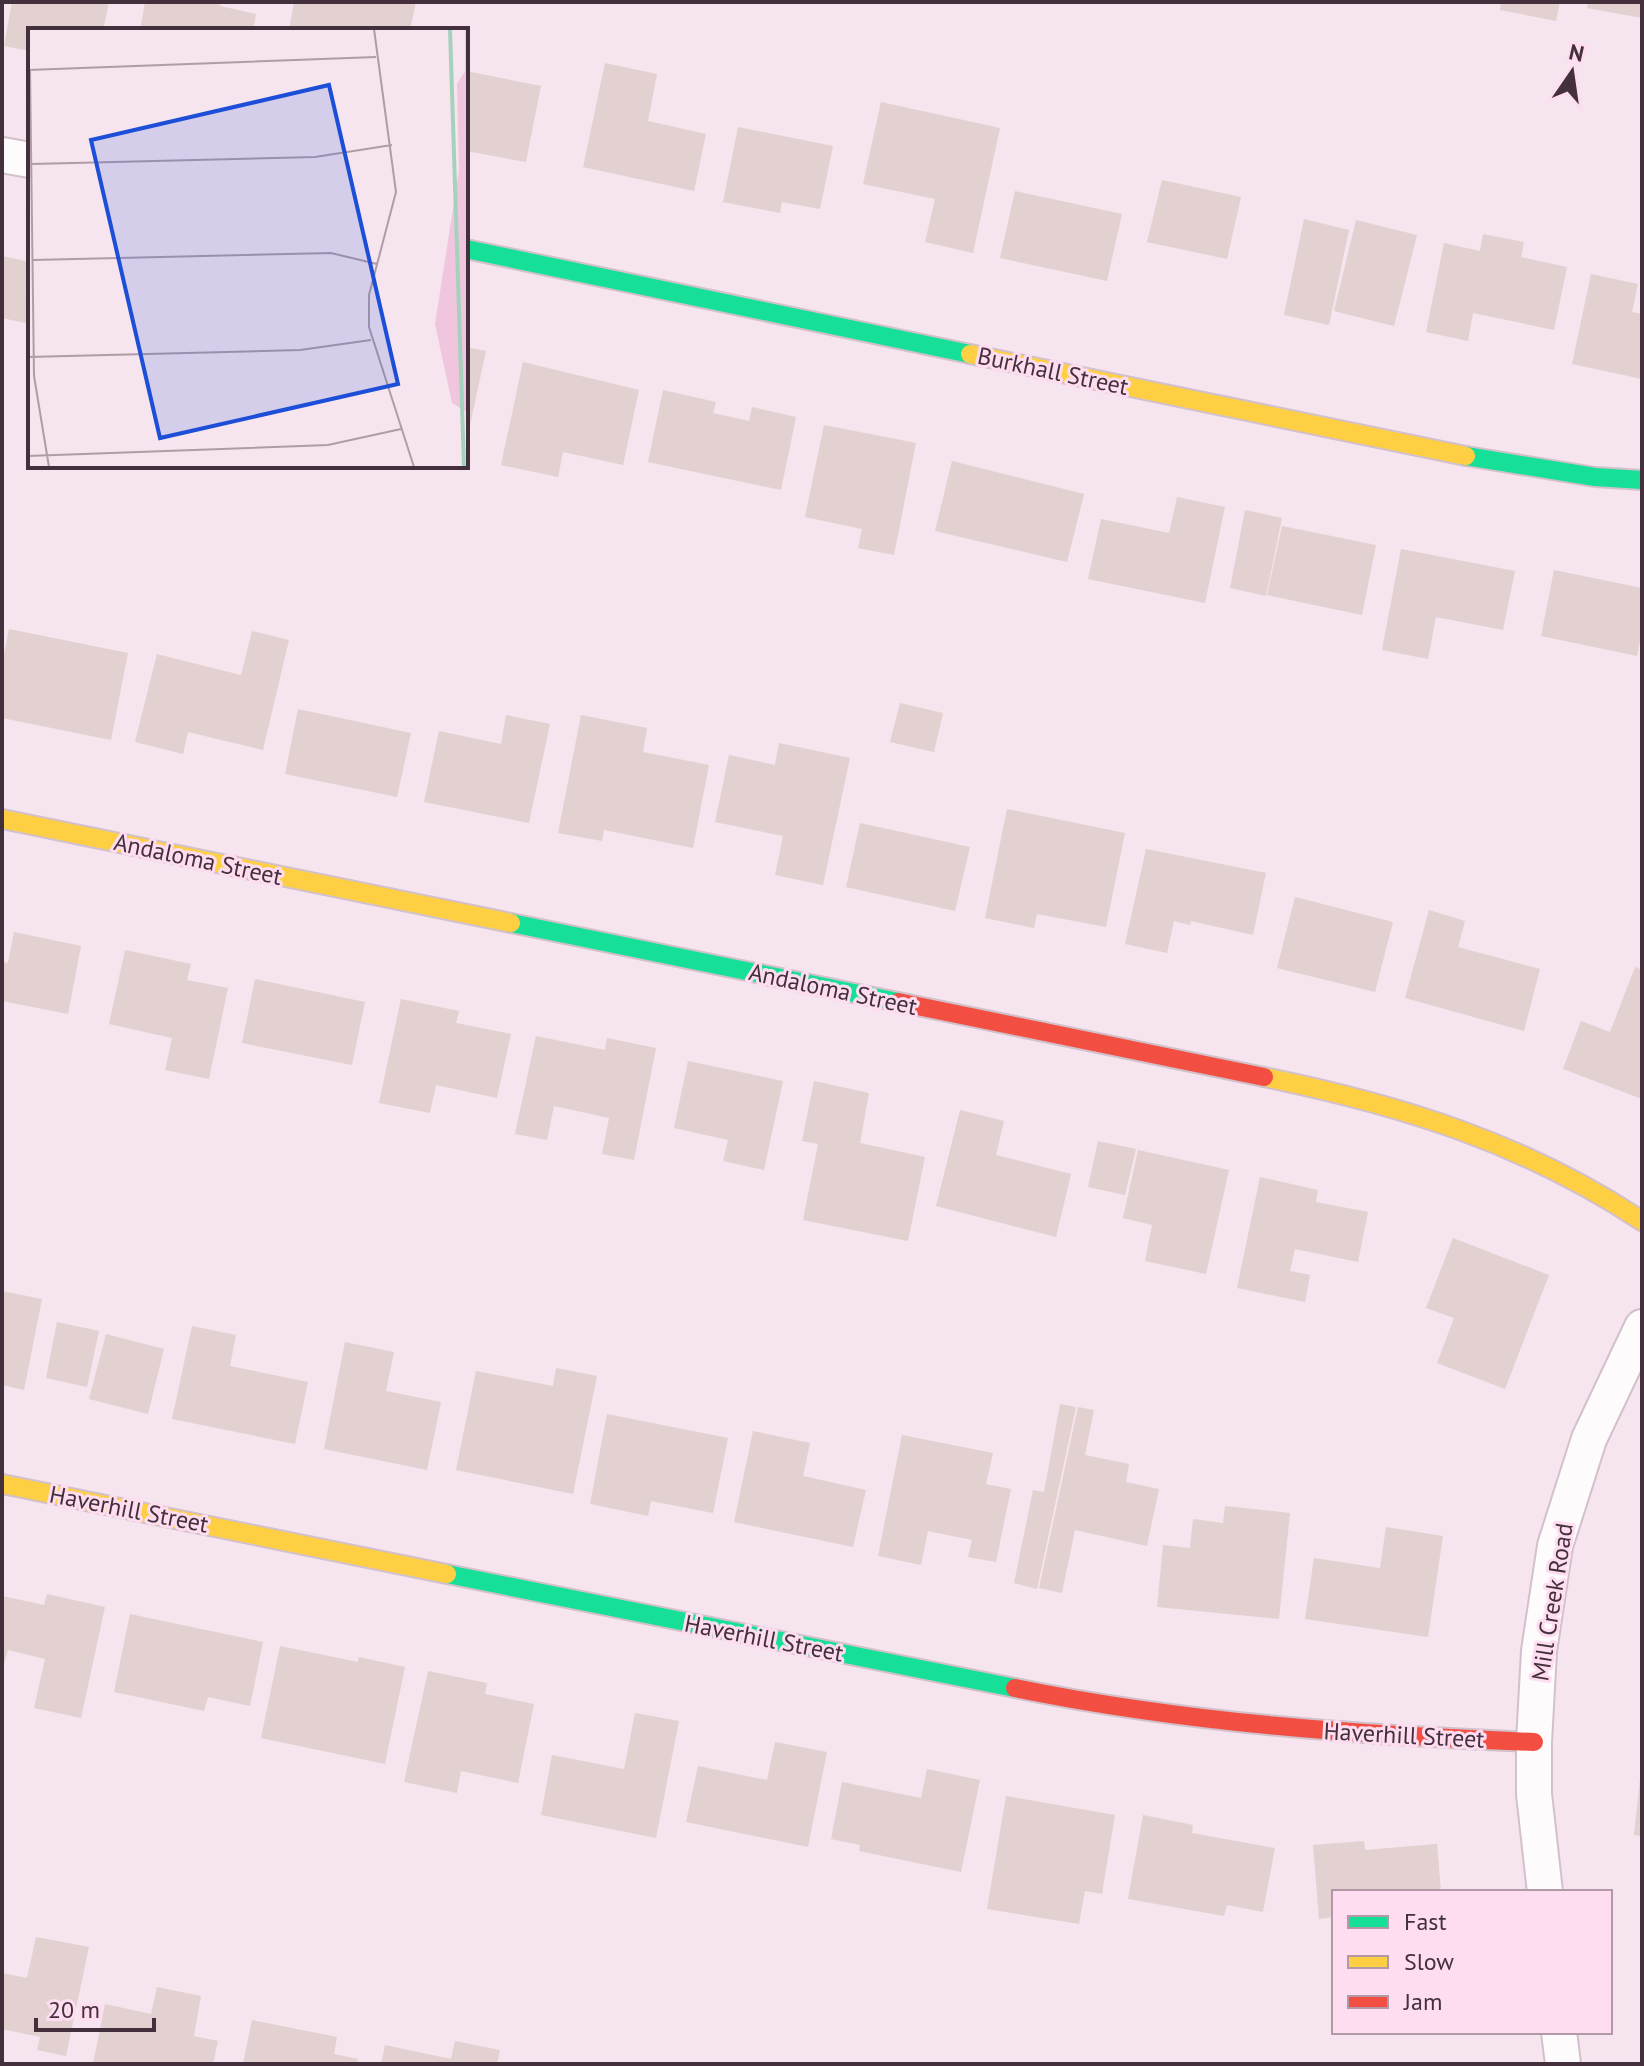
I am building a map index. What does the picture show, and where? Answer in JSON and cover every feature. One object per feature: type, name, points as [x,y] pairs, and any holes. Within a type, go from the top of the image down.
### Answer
[{"type":"street","points":[[2,155],[28,160]]},
{"type":"street","name":"Burkhall Street","points":[[468,249],[1444,452],[1595,477],[1642,480]]},
{"type":"street","name":"Andaloma Street","points":[[2,819],[1327,1090],[1403,1109],[1480,1134],[1610,1198],[1642,1221]]},
{"type":"street","name":"Mill Creek Road","points":[[1545,1890],[1534,1794],[1534,1742],[1539,1651],[1555,1546],[1589,1439],[1642,1327]]},
{"type":"street","name":"Haverhill Street","points":[[2,1484],[1053,1696],[1220,1722],[1382,1736],[1534,1742]]},
{"type":"street","points":[[1559,2034],[1563,2064]]},
{"type":"building","points":[[12,2],[109,2],[103,28],[28,28],[28,51],[4,46]]},
{"type":"building","points":[[145,2],[221,2],[220,6],[256,14],[253,28],[140,28]]},
{"type":"building","points":[[294,2],[416,2],[410,28],[289,28]]},
{"type":"building","points":[[1501,2],[1560,2],[1556,21],[1500,10]]},
{"type":"building","points":[[1588,2],[1642,2],[1642,18],[1587,8]]},
{"type":"building","points":[[605,63],[657,74],[648,121],[706,134],[694,191],[583,167]]},
{"type":"building","points":[[468,71],[541,86],[526,162],[468,151]]},
{"type":"building","points":[[881,102],[1000,128],[973,253],[925,242],[935,199],[863,184]]},
{"type":"building","points":[[738,127],[833,146],[820,209],[782,202],[780,213],[723,202]]},
{"type":"building","points":[[1162,180],[1241,197],[1227,259],[1147,242]]},
{"type":"building","points":[[1015,191],[1122,214],[1107,281],[1000,258]]},
{"type":"building","points":[[1304,219],[1349,230],[1329,325],[1284,315]]},
{"type":"building","points":[[1356,220],[1417,235],[1394,326],[1334,311]]},
{"type":"building","points":[[1483,234],[1524,242],[1521,257],[1567,267],[1554,330],[1473,313],[1468,341],[1426,332],[1444,243],[1480,251]]},
{"type":"building","points":[[2,256],[28,262],[28,324],[2,318]]},
{"type":"building","points":[[1591,274],[1638,284],[1632,312],[1642,314],[1642,379],[1572,364]]},
{"type":"building","points":[[468,347],[486,351],[468,424]]},
{"type":"building","points":[[523,362],[639,390],[623,465],[563,452],[558,477],[501,465]]},
{"type":"building","points":[[663,390],[716,402],[713,413],[749,421],[752,407],[796,417],[781,490],[648,462]]},
{"type":"building","points":[[824,425],[916,443],[894,555],[858,548],[862,529],[805,517]]},
{"type":"building","points":[[952,461],[1084,494],[1067,562],[935,531]]},
{"type":"building","points":[[1177,497],[1225,507],[1205,603],[1088,579],[1101,519],[1169,533]]},
{"type":"building","points":[[1245,510],[1282,518],[1266,596],[1230,588]]},
{"type":"building","points":[[1282,526],[1376,545],[1362,615],[1267,595]]},
{"type":"building","points":[[1401,549],[1515,571],[1503,630],[1436,617],[1428,659],[1382,650]]},
{"type":"building","points":[[1554,570],[1642,588],[1642,630],[1637,656],[1541,636]]},
{"type":"building","points":[[9,629],[128,653],[111,740],[2,718],[2,665]]},
{"type":"building","points":[[252,631],[289,640],[263,750],[188,732],[183,754],[135,742],[157,654],[241,675]]},
{"type":"building","points":[[900,703],[943,713],[934,752],[890,742]]},
{"type":"building","points":[[298,709],[411,733],[397,797],[285,774]]},
{"type":"building","points":[[506,715],[550,724],[529,823],[424,802],[439,731],[501,744]]},
{"type":"building","points":[[581,715],[647,728],[643,752],[709,765],[693,848],[604,830],[602,841],[558,833]]},
{"type":"building","points":[[779,743],[850,758],[823,885],[775,875],[783,836],[715,822],[729,755],[775,765]]},
{"type":"building","points":[[1007,809],[1125,833],[1106,927],[1037,914],[1034,928],[985,918]]},
{"type":"building","points":[[860,823],[970,847],[955,911],[846,887]]},
{"type":"building","points":[[1146,849],[1266,873],[1253,935],[1191,921],[1190,925],[1174,921],[1167,953],[1125,944]]},
{"type":"building","points":[[1295,897],[1393,922],[1375,992],[1277,968]]},
{"type":"building","points":[[1429,910],[1465,921],[1458,947],[1540,969],[1524,1031],[1405,998]]},
{"type":"building","points":[[14,932],[81,946],[68,1014],[2,1001],[2,961],[8,963]]},
{"type":"building","points":[[125,950],[191,964],[187,980],[228,988],[209,1079],[165,1070],[172,1038],[109,1024]]},
{"type":"building","points":[[1635,967],[1642,970],[1642,1099],[1563,1069],[1581,1021],[1610,1032]]},
{"type":"building","points":[[255,979],[365,1002],[352,1065],[242,1043]]},
{"type":"building","points":[[401,999],[459,1011],[456,1023],[511,1034],[497,1098],[436,1085],[430,1113],[379,1103]]},
{"type":"building","points":[[536,1036],[605,1050],[607,1038],[656,1048],[634,1160],[602,1154],[609,1118],[554,1106],[547,1140],[515,1134]]},
{"type":"building","points":[[688,1061],[783,1081],[764,1170],[723,1161],[728,1140],[674,1128]]},
{"type":"building","points":[[814,1081],[869,1093],[860,1143],[925,1157],[908,1241],[803,1220],[818,1144],[802,1141]]},
{"type":"building","points":[[960,1110],[1004,1121],[996,1155],[1071,1174],[1056,1237],[936,1206]]},
{"type":"building","points":[[1098,1141],[1136,1149],[1125,1195],[1088,1187]]},
{"type":"building","points":[[1138,1150],[1229,1170],[1206,1274],[1145,1261],[1152,1225],[1123,1218]]},
{"type":"building","points":[[1260,1177],[1318,1190],[1316,1202],[1368,1212],[1358,1262],[1295,1249],[1290,1271],[1310,1275],[1305,1302],[1237,1288]]},
{"type":"building","points":[[1453,1238],[1549,1275],[1505,1389],[1437,1363],[1454,1318],[1426,1308]]},
{"type":"building","points":[[2,1291],[42,1299],[24,1390],[2,1385]]},
{"type":"building","points":[[57,1322],[99,1331],[87,1387],[46,1378]]},
{"type":"building","points":[[192,1326],[236,1335],[230,1366],[308,1382],[295,1444],[172,1419]]},
{"type":"building","points":[[106,1334],[164,1349],[148,1414],[89,1399]]},
{"type":"building","points":[[345,1342],[394,1352],[386,1391],[441,1402],[427,1470],[324,1449]]},
{"type":"building","points":[[556,1368],[597,1376],[573,1494],[456,1470],[476,1371],[553,1386]]},
{"type":"building","points":[[1060,1404],[1076,1407],[1037,1589],[1014,1583],[1033,1490],[1044,1492]]},
{"type":"building","points":[[1078,1407],[1094,1410],[1085,1455],[1129,1464],[1126,1482],[1159,1489],[1147,1546],[1075,1530],[1062,1593],[1039,1588]]},
{"type":"building","points":[[607,1414],[728,1438],[713,1513],[651,1501],[648,1516],[590,1504]]},
{"type":"building","points":[[753,1431],[810,1443],[803,1476],[866,1490],[853,1547],[734,1522]]},
{"type":"building","points":[[902,1435],[993,1453],[986,1484],[1011,1489],[996,1562],[968,1557],[972,1540],[928,1531],[921,1565],[878,1556]]},
{"type":"building","points":[[1225,1506],[1290,1513],[1279,1619],[1157,1607],[1163,1545],[1190,1548],[1193,1519],[1223,1523]]},
{"type":"building","points":[[1386,1527],[1443,1536],[1428,1637],[1305,1619],[1314,1558],[1380,1568]]},
{"type":"building","points":[[47,1594],[105,1607],[81,1718],[34,1708],[45,1659],[8,1650],[2,1671],[2,1596],[44,1605]]},
{"type":"building","points":[[130,1614],[263,1642],[250,1706],[208,1697],[204,1711],[114,1692]]},
{"type":"building","points":[[280,1646],[358,1662],[359,1657],[405,1667],[385,1764],[261,1738]]},
{"type":"building","points":[[428,1671],[487,1683],[485,1694],[534,1704],[518,1783],[461,1771],[457,1793],[404,1782]]},
{"type":"building","points":[[635,1713],[679,1721],[656,1838],[541,1815],[552,1755],[624,1769]]},
{"type":"building","points":[[775,1742],[827,1752],[808,1847],[686,1822],[698,1766],[767,1780]]},
{"type":"building","points":[[927,1769],[980,1780],[961,1872],[859,1851],[860,1845],[831,1839],[842,1782],[921,1798]]},
{"type":"building","points":[[1642,1779],[1642,1836],[1634,1835]]},
{"type":"building","points":[[1006,1796],[1115,1815],[1102,1894],[1085,1891],[1079,1924],[987,1909]]},
{"type":"building","points":[[1143,1815],[1193,1825],[1192,1833],[1275,1848],[1263,1912],[1227,1905],[1224,1916],[1128,1899]]},
{"type":"building","points":[[1364,1841],[1365,1850],[1437,1844],[1441,1890],[1332,1890],[1332,1917],[1319,1919],[1313,1845]]},
{"type":"building","points":[[36,1937],[89,1947],[66,2056],[37,2050],[40,2037],[2,2029],[2,1973],[27,1978]]},
{"type":"building","points":[[157,1987],[201,1996],[194,2036],[218,2041],[213,2064],[93,2064],[105,2004],[151,2014]]},
{"type":"building","points":[[252,2020],[337,2037],[334,2054],[358,2059],[357,2064],[243,2064]]},
{"type":"building","points":[[455,2041],[500,2050],[497,2064],[381,2064],[385,2045],[451,2059]]},
{"type":"traffic: fast","points":[[468,249],[970,354]]},
{"type":"traffic: fast","points":[[1466,456],[1595,477],[1642,480]]},
{"type":"traffic: fast","points":[[511,923],[898,1002]]},
{"type":"traffic: fast","points":[[447,1574],[1015,1688]]},
{"type":"traffic: slow","points":[[970,354],[1466,456]]},
{"type":"traffic: slow","points":[[2,819],[511,923]]},
{"type":"traffic: slow","points":[[1264,1077],[1364,1100],[1460,1130],[1552,1170],[1642,1221]]},
{"type":"traffic: slow","points":[[2,1484],[447,1574]]},
{"type":"traffic: jam","points":[[898,1002],[1264,1077]]},
{"type":"traffic: jam","points":[[1015,1688],[1144,1710],[1273,1726],[1534,1742]]}]
